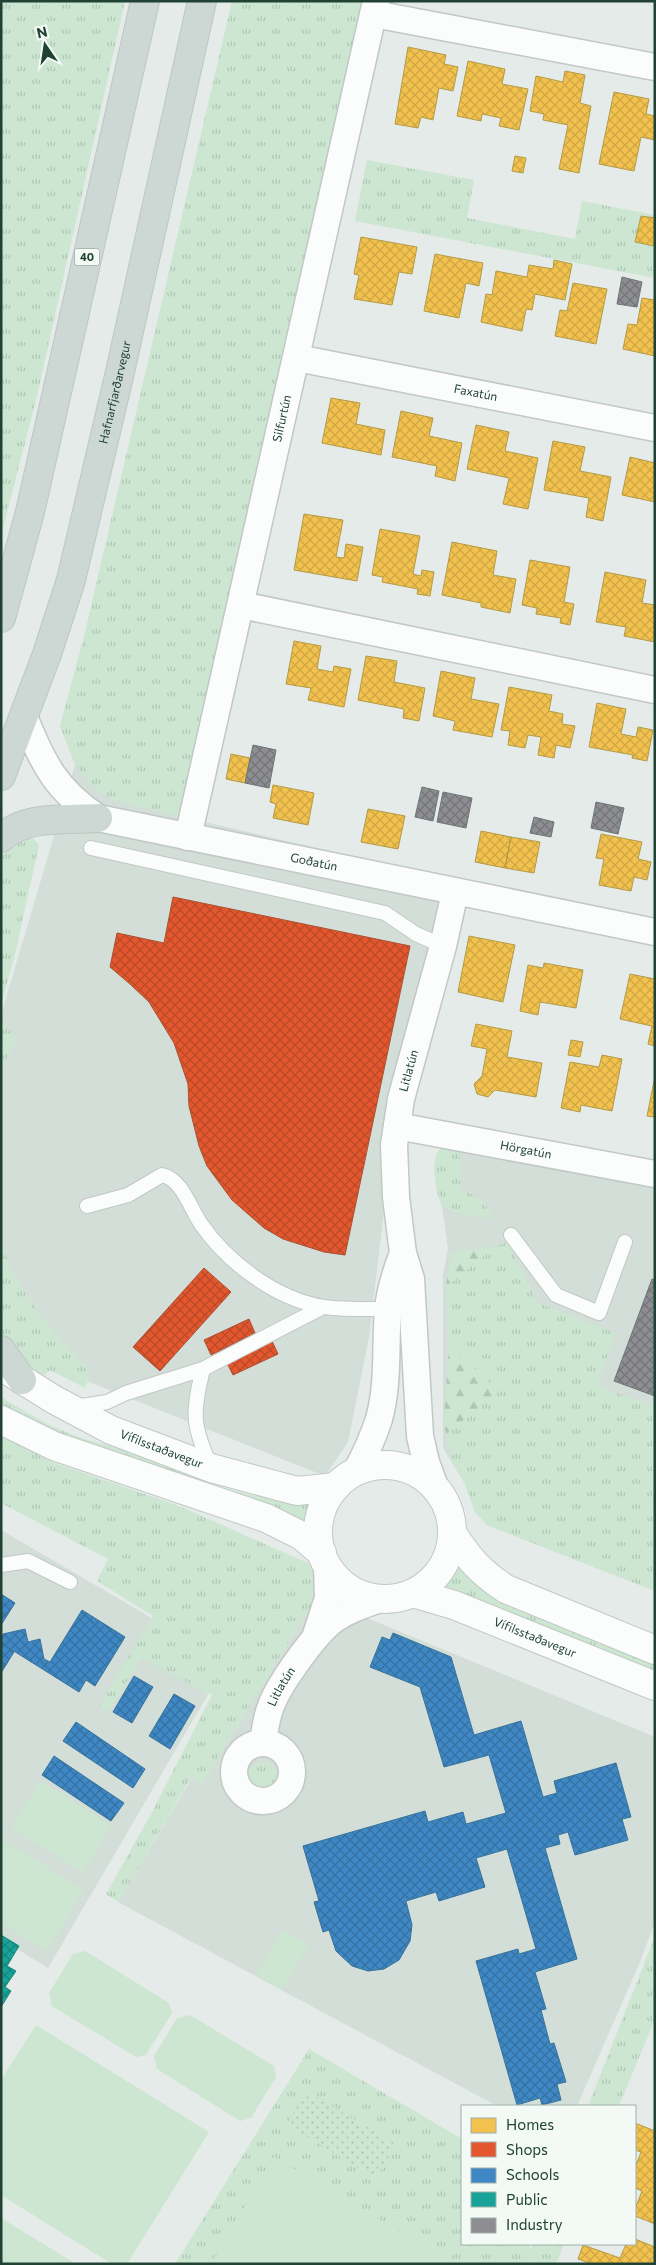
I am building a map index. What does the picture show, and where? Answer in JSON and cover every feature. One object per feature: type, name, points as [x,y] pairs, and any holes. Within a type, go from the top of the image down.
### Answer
[{"type":"main road","name":"40","points":[[2,616],[32,502],[145,1]]},
{"type":"main road","name":"Hafnarfjarðarvegur","points":[[1,776],[24,717],[71,580],[120,372],[202,1]]},
{"type":"main road","points":[[1,838],[14,828],[35,821],[98,818]]},
{"type":"main road","points":[[1,1350],[8,1377]]},
{"type":"main road","name":"Vífilsstaðavegur","points":[[3,1422],[54,1446],[266,1518],[302,1536],[324,1559],[337,1578],[349,1589],[380,1599],[397,1598],[413,1593],[429,1583],[442,1568],[450,1551],[452,1533],[450,1516],[444,1500],[435,1487],[418,1473],[398,1466],[376,1466],[346,1479],[297,1491],[211,1468],[111,1430],[8,1377]]},
{"type":"main road","points":[[324,1559],[318,1535],[320,1518],[326,1501],[346,1479]]},
{"type":"main road","name":"Vífilsstaðavegur","points":[[452,1533],[470,1561],[486,1576],[506,1589],[655,1650]]},
{"type":"main road","name":"Vífilsstaðavegur","points":[[413,1593],[454,1605],[655,1686]]},
{"type":"street","points":[[375,8],[655,67]]},
{"type":"street","name":"Silfurtún","points":[[188,837],[375,8]]},
{"type":"street","name":"Faxatún","points":[[297,358],[655,428]]},
{"type":"street","points":[[241,605],[655,690]]},
{"type":"street","name":"Goðatún","points":[[24,717],[46,767],[56,783],[78,805],[98,818],[655,932]]},
{"type":"street","name":"Litlatún","points":[[435,1487],[426,1462],[420,1436],[401,1309],[393,1281],[402,1253],[394,1170],[401,1099],[443,946],[455,892]]},
{"type":"street","name":"Hörgatún","points":[[397,1126],[655,1174]]},
{"type":"street","name":"Litlatún","points":[[346,1479],[372,1440],[379,1418],[386,1368],[401,1309]]},
{"type":"street","name":"Litlatún","points":[[315,1638],[328,1598],[324,1559]]},
{"type":"street","name":"Litlatún","points":[[263,1743],[271,1705],[279,1688],[315,1638],[332,1622],[350,1611],[380,1599]]},
{"type":"lane","points":[[91,848],[385,913],[416,934],[443,946]]},
{"type":"lane","points":[[87,1206],[128,1195],[162,1175],[169,1176],[180,1187],[191,1210],[212,1239],[238,1264],[277,1290],[323,1307],[358,1310],[401,1309]]},
{"type":"lane","points":[[512,1236],[556,1295],[599,1313],[625,1242]]},
{"type":"lane","points":[[60,1403],[89,1406],[107,1402],[126,1393],[203,1369],[323,1307]]},
{"type":"lane","points":[[203,1369],[194,1414],[198,1439],[211,1468]]},
{"type":"lane","points":[[1,1565],[28,1561],[70,1582]]},
{"type":"shaded area","points":[[75,765],[94,787],[183,817],[443,877],[397,1102],[369,1337],[348,1442],[325,1476],[54,1368],[1,1272],[1,1015]]},
{"type":"shaded area","points":[[459,1142],[655,1182],[655,1591],[487,1525],[475,1512],[465,1484],[443,1448],[443,1275],[448,1249],[442,1206],[437,1192],[435,1158],[440,1149]]},
{"type":"shaded area","points":[[1,1530],[227,1662],[48,1968],[1,1939]]},
{"type":"shaded area","points":[[316,1597],[655,1737],[655,1922],[640,1962],[577,2105],[495,2105],[118,1902],[192,1778],[202,1784]]},
{"type":"green space","points":[[1,1],[125,1],[37,396],[1,536]]},
{"type":"green space","points":[[232,1],[369,1],[183,817],[113,800],[94,787],[75,765],[60,726],[84,636]]},
{"type":"green space","points":[[367,160],[474,180],[467,218],[575,239],[582,201],[655,215],[655,278],[355,221]]},
{"type":"green space","points":[[24,837],[34,839],[39,845],[16,950],[1,1005],[1,857],[11,843]]},
{"type":"green space","points":[[1,1022],[19,1039],[1,1066]]},
{"type":"green space","points":[[459,1142],[460,1190],[472,1194],[480,1200],[494,1218],[462,1214],[442,1206],[436,1185],[435,1160],[441,1149]]},
{"type":"green space","points":[[508,1242],[537,1302],[615,1333],[597,1386],[655,1407],[655,1591],[487,1525],[475,1512],[465,1484],[452,1460],[446,1434],[499,1391],[449,1346],[446,1287],[496,1246]]},
{"type":"green space","points":[[1,1243],[17,1278],[37,1310],[48,1325],[87,1367],[91,1374],[85,1388],[50,1370],[43,1376],[32,1368],[1,1333]]},
{"type":"green space","points":[[496,1246],[446,1287],[451,1252]]},
{"type":"green space","points":[[449,1346],[499,1391],[446,1434],[444,1420]]},
{"type":"green space","points":[[1,1397],[59,1429],[91,1441],[130,1452],[218,1486],[263,1497],[287,1500],[312,1500],[308,1528],[59,1436],[26,1420],[1,1404]]},
{"type":"green space","points":[[1,1436],[52,1462],[179,1506],[308,1563],[322,1580],[316,1597],[202,1784],[191,1778],[118,1902],[106,1894],[151,1814],[212,1695],[141,1658],[108,1712],[99,1706],[153,1616],[97,1581],[108,1559],[1,1503]]},
{"type":"green space","points":[[462,1566],[655,1659],[655,1672],[441,1589],[453,1578],[458,1567]]},
{"type":"green space","points":[[263,1762],[269,1763],[277,1771],[277,1783],[269,1791],[263,1792],[257,1791],[249,1783],[248,1777],[249,1771],[257,1763]]},
{"type":"green space","points":[[40,1781],[112,1825],[83,1872],[11,1828]]},
{"type":"green space","points":[[1,1839],[84,1890],[47,1951],[1,1923]]},
{"type":"green space","points":[[283,1930],[309,1945],[282,1990],[256,1974]]},
{"type":"green space","points":[[655,1936],[655,2019],[619,2105],[588,2105]]},
{"type":"green space","points":[[85,1951],[169,2003],[172,2013],[146,2055],[136,2057],[52,2006],[49,1993],[73,1954]]},
{"type":"green space","points":[[190,2015],[274,2066],[276,2077],[251,2118],[240,2121],[157,2069],[154,2056],[177,2018]]},
{"type":"green space","points":[[36,2025],[209,2132],[127,2264],[112,2264],[1,2195],[1,2080]]},
{"type":"green space","points":[[309,2049],[461,2138],[461,2245],[527,2245],[532,2248],[534,2245],[564,2245],[556,2264],[175,2264]]},
{"type":"green space","points":[[306,2091],[396,2144],[376,2178],[286,2125]]},
{"type":"green space","points":[[274,2157],[456,2264],[211,2264]]},
{"type":"green space","points":[[1,2218],[76,2264],[1,2264]]},
{"type":"building: Homes","points":[[408,47],[446,55],[444,64],[458,67],[453,91],[439,88],[433,120],[421,117],[418,128],[395,124]]},
{"type":"building: Homes","points":[[468,61],[505,69],[502,84],[528,89],[519,130],[499,126],[501,118],[482,114],[481,121],[457,116]]},
{"type":"building: Homes","points":[[565,71],[585,75],[580,103],[591,106],[579,173],[559,169],[568,125],[543,120],[544,114],[530,111],[536,76],[563,82]]},
{"type":"building: Homes","points":[[614,92],[649,99],[646,114],[655,116],[655,140],[641,137],[634,171],[599,164]]},
{"type":"building: Homes","points":[[515,156],[526,158],[523,173],[512,171]]},
{"type":"building: Homes","points":[[641,216],[655,218],[655,246],[635,242]]},
{"type":"building: Homes","points":[[361,237],[417,247],[412,274],[399,272],[392,305],[354,299],[359,275],[354,274]]},
{"type":"building: Homes","points":[[435,254],[483,263],[479,286],[466,283],[459,318],[424,311]]},
{"type":"building: Homes","points":[[554,260],[572,264],[565,300],[535,294],[532,310],[526,309],[522,331],[481,322],[486,294],[492,295],[496,271],[527,277],[529,265],[553,269]]},
{"type":"building: Homes","points":[[573,283],[607,289],[596,344],[555,336],[560,310],[567,311]]},
{"type":"building: Homes","points":[[642,298],[655,300],[655,356],[623,349],[628,324],[637,325]]},
{"type":"building: Homes","points":[[331,398],[360,403],[356,424],[385,430],[381,455],[322,443]]},
{"type":"building: Homes","points":[[401,411],[433,418],[429,436],[462,443],[455,481],[435,476],[437,466],[392,457]]},
{"type":"building: Homes","points":[[476,425],[509,432],[505,451],[538,458],[528,509],[503,504],[509,478],[467,469]]},
{"type":"building: Homes","points":[[553,441],[585,447],[580,471],[611,477],[603,521],[586,517],[589,498],[544,490]]},
{"type":"building: Homes","points":[[630,457],[655,463],[655,502],[622,495]]},
{"type":"building: Homes","points":[[304,514],[343,520],[336,557],[344,558],[346,544],[363,547],[357,581],[294,570]]},
{"type":"building: Homes","points":[[380,529],[420,536],[413,574],[421,576],[422,570],[434,572],[430,596],[417,594],[418,589],[382,582],[383,577],[372,575]]},
{"type":"building: Homes","points":[[452,542],[497,551],[493,575],[516,579],[510,613],[481,607],[481,603],[442,595]]},
{"type":"building: Homes","points":[[530,560],[570,567],[564,602],[574,604],[570,625],[560,623],[561,618],[536,614],[537,608],[522,605]]},
{"type":"building: Homes","points":[[605,572],[646,580],[642,603],[655,605],[655,642],[624,636],[626,627],[596,622]]},
{"type":"building: Homes","points":[[294,641],[321,646],[317,669],[333,672],[334,666],[351,669],[344,707],[308,700],[311,688],[286,684]]},
{"type":"building: Homes","points":[[366,656],[397,661],[394,682],[425,688],[419,721],[403,718],[404,709],[358,700]]},
{"type":"building: Homes","points":[[441,671],[475,678],[471,699],[499,704],[492,737],[453,730],[455,721],[433,716]]},
{"type":"building: Homes","points":[[509,687],[552,695],[549,711],[563,714],[562,724],[575,726],[570,748],[556,745],[554,758],[538,755],[541,737],[528,735],[525,748],[508,745],[510,731],[501,730]]},
{"type":"building: Homes","points":[[597,703],[626,709],[621,734],[636,737],[638,727],[653,730],[647,761],[632,758],[633,755],[589,747]]},
{"type":"building: Homes","points":[[231,754],[250,758],[245,783],[226,779]]},
{"type":"building: Homes","points":[[273,785],[314,793],[308,825],[273,818],[276,804],[270,802]]},
{"type":"building: Homes","points":[[368,809],[405,816],[398,849],[361,842]]},
{"type":"building: Homes","points":[[481,831],[511,837],[505,868],[475,862]]},
{"type":"building: Homes","points":[[601,834],[642,842],[638,859],[651,862],[647,880],[634,877],[631,891],[599,885],[604,859],[596,858]]},
{"type":"building: Homes","points":[[511,837],[540,842],[534,873],[505,868]]},
{"type":"building: Homes","points":[[469,936],[515,945],[503,1002],[458,992]]},
{"type":"building: Homes","points":[[544,963],[583,970],[576,1008],[540,1002],[538,1015],[520,1011],[528,965],[543,968]]},
{"type":"building: Homes","points":[[630,974],[655,979],[655,1046],[648,1044],[652,1026],[620,1019]]},
{"type":"building: Homes","points":[[476,1024],[512,1031],[507,1057],[542,1063],[536,1097],[495,1090],[488,1097],[477,1094],[474,1084],[482,1076],[487,1049],[471,1046]]},
{"type":"building: Homes","points":[[571,1040],[583,1042],[580,1057],[568,1055]]},
{"type":"building: Homes","points":[[602,1055],[622,1059],[612,1111],[581,1105],[580,1112],[561,1108],[570,1062],[599,1067]]},
{"type":"building: Homes","points":[[655,1081],[655,1117],[647,1116]]},
{"type":"building: Homes","points":[[636,2123],[655,2131],[655,2224],[636,2216],[636,2206],[642,2191],[636,2188],[636,2165],[641,2152],[636,2150]]},
{"type":"building: Homes","points":[[636,2239],[655,2247],[655,2264],[592,2264],[578,2259],[583,2245],[620,2258],[626,2245],[636,2245]]},
{"type":"building: Shops","points":[[173,897],[410,946],[345,1255],[324,1252],[283,1239],[264,1228],[232,1200],[207,1166],[199,1146],[189,1106],[188,1084],[174,1043],[149,1002],[110,967],[117,933],[164,943]]},
{"type":"building: Shops","points":[[204,1268],[231,1292],[160,1371],[133,1347]]},
{"type":"building: Shops","points":[[249,1319],[255,1333],[211,1355],[204,1340]]},
{"type":"building: Shops","points":[[271,1339],[278,1354],[233,1375],[226,1361]]},
{"type":"building: Schools","points":[[1,1594],[15,1603],[1,1625]]},
{"type":"building: Schools","points":[[82,1610],[125,1637],[95,1686],[86,1680],[79,1692],[1,1643],[3,1634],[25,1629],[28,1642],[40,1639],[44,1659],[50,1662]]},
{"type":"building: Schools","points":[[393,1633],[451,1657],[474,1735],[521,1721],[543,1797],[557,1793],[554,1781],[616,1763],[631,1817],[622,1819],[628,1840],[575,1855],[568,1832],[558,1835],[560,1844],[545,1848],[577,1959],[535,1972],[546,2009],[541,2010],[550,2044],[554,2043],[566,2082],[557,2084],[561,2100],[542,2105],[540,2098],[517,2105],[476,1961],[518,1949],[519,1954],[536,1949],[507,1849],[476,1858],[485,1887],[439,1901],[436,1892],[406,1901],[412,1925],[410,1941],[399,1960],[384,1969],[368,1971],[352,1966],[336,1951],[329,1930],[323,1932],[314,1902],[319,1901],[303,1846],[425,1811],[428,1822],[463,1812],[466,1824],[506,1813],[489,1755],[444,1767],[420,1687],[370,1667],[382,1637],[390,1640]]},
{"type":"building: Schools","points":[[1,1643],[14,1652],[1,1673]]},
{"type":"building: Schools","points":[[134,1676],[153,1687],[132,1723],[113,1712]]},
{"type":"building: Schools","points":[[174,1694],[195,1706],[170,1749],[149,1736]]},
{"type":"building: Schools","points":[[76,1722],[145,1769],[133,1788],[63,1741]]},
{"type":"building: Schools","points":[[54,1756],[124,1803],[111,1821],[42,1775]]},
{"type":"building: Public","points":[[1,1935],[19,1946],[7,1966],[16,1971],[5,1987],[11,1991],[1,2007]]},
{"type":"building: Industry","points":[[622,277],[642,282],[637,307],[617,304]]},
{"type":"building: Industry","points":[[253,745],[276,750],[269,788],[245,783]]},
{"type":"building: Industry","points":[[422,787],[439,791],[433,821],[415,817]]},
{"type":"building: Industry","points":[[443,792],[472,798],[466,828],[437,822]]},
{"type":"building: Industry","points":[[596,802],[624,808],[618,834],[591,828]]},
{"type":"building: Industry","points":[[534,817],[554,822],[551,837],[530,833]]},
{"type":"building: Industry","points":[[652,1279],[655,1280],[655,1396],[614,1381]]}]
